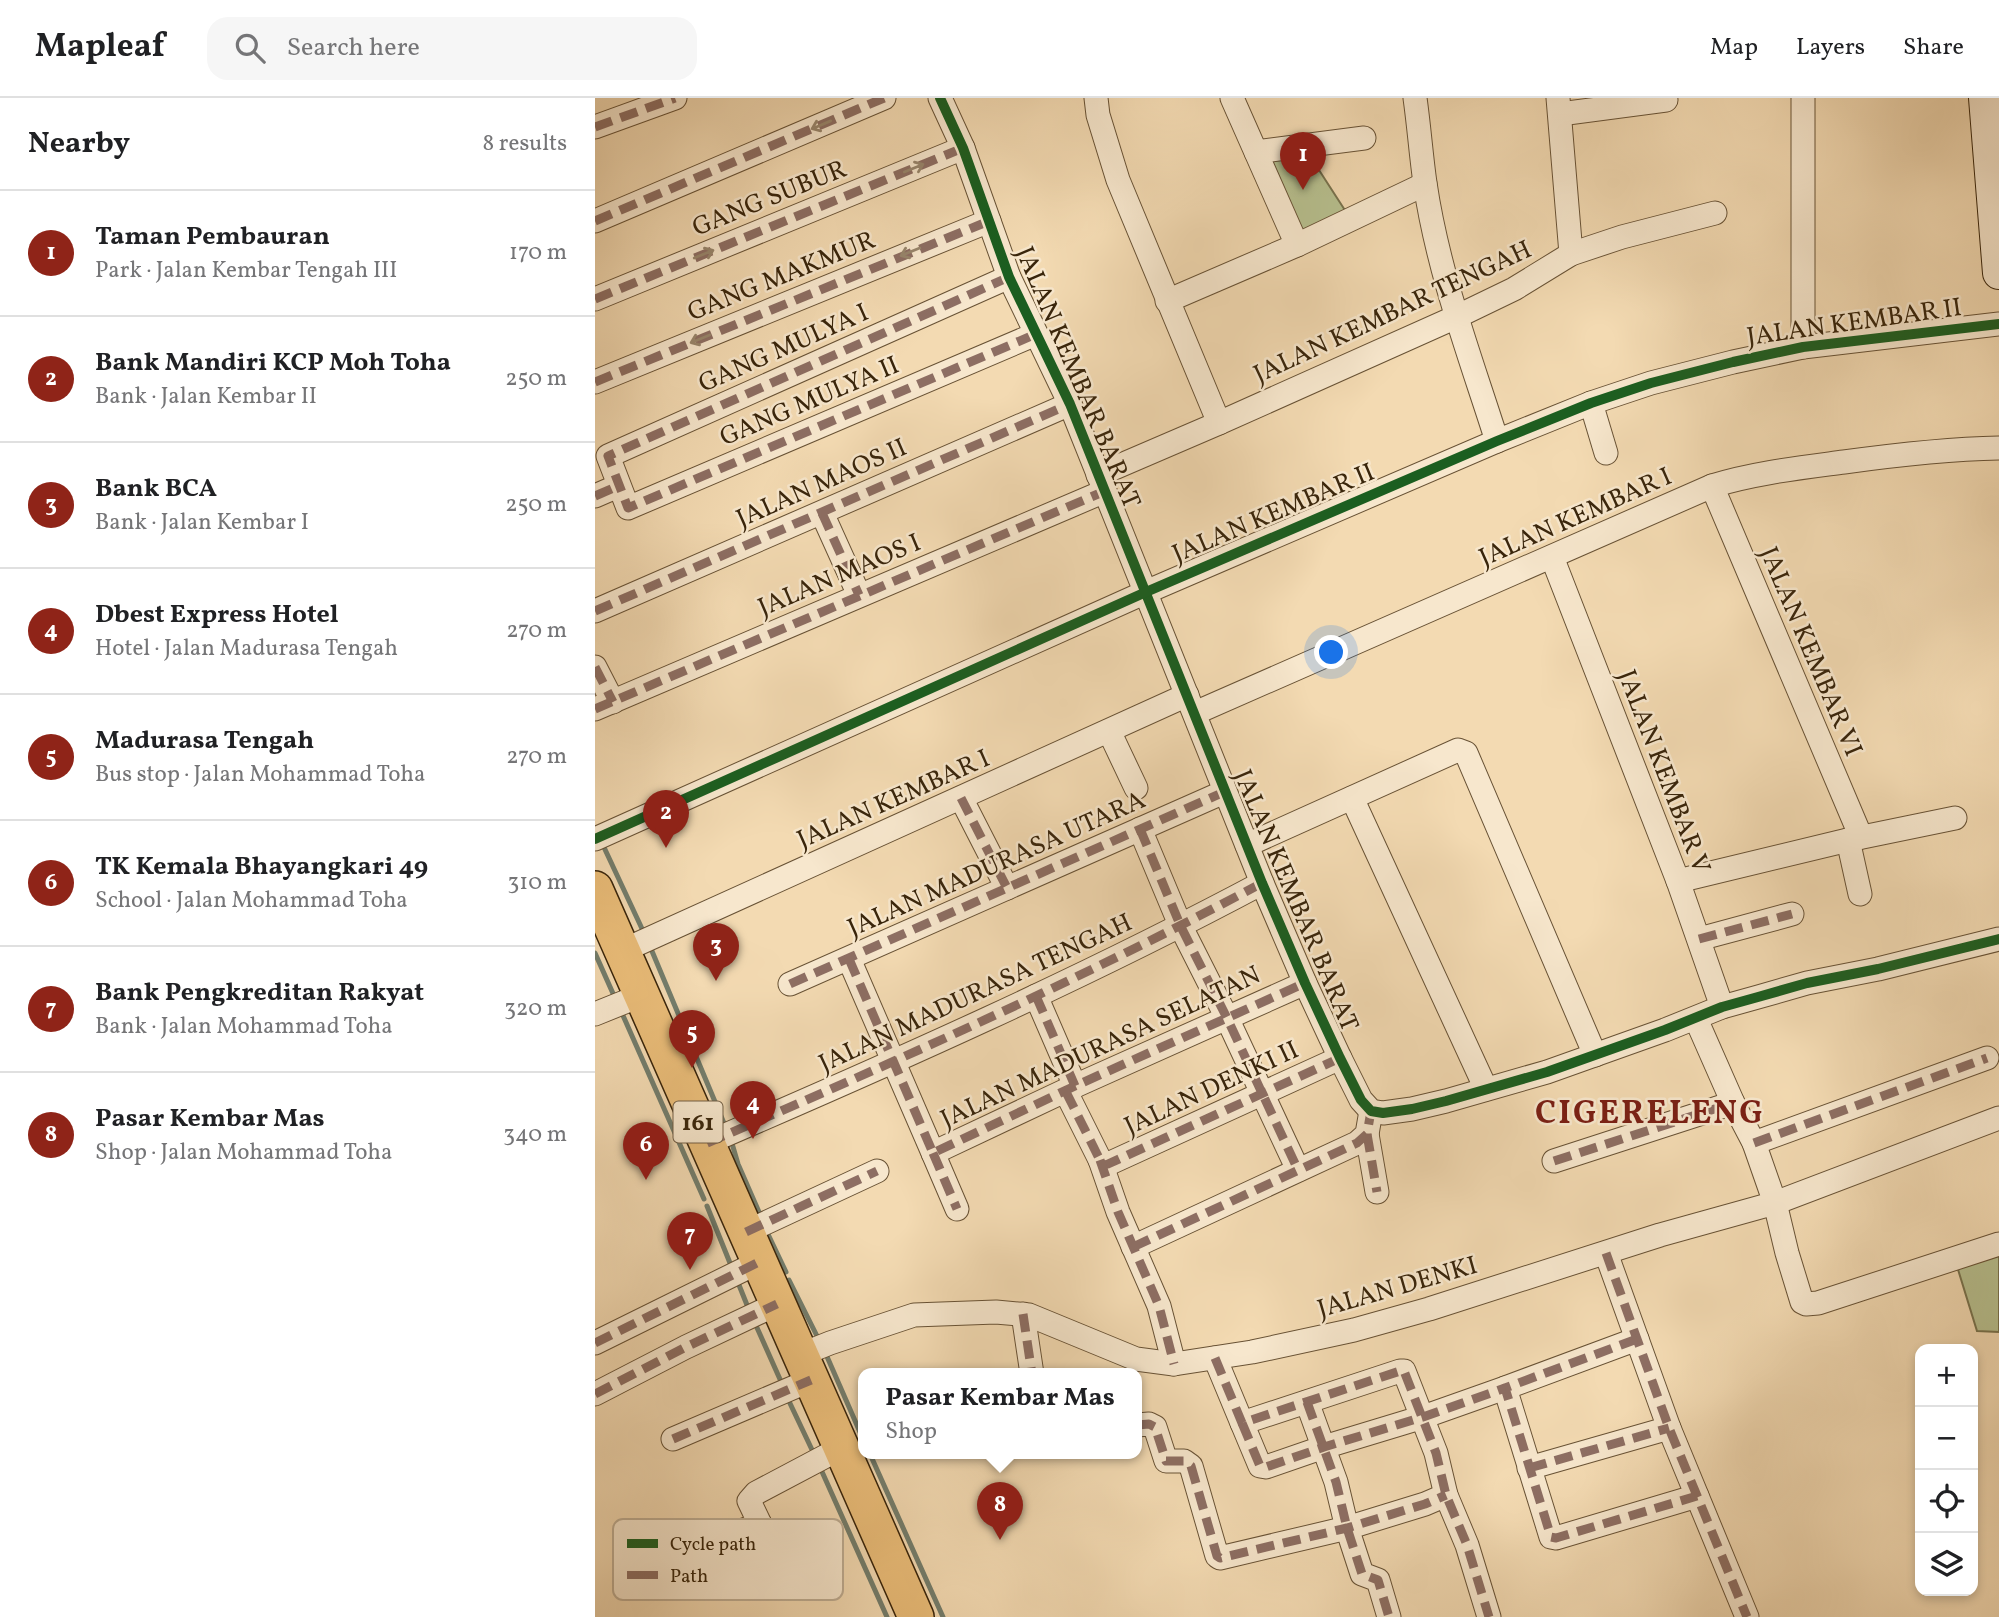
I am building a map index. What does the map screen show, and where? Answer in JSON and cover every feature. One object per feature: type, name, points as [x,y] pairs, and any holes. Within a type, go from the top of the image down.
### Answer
[{"type":"main road","points":[[1985,98],[1999,273]]},
{"type":"main road","name":"161","points":[[595,889],[778,1304],[814,1356],[841,1448],[916,1617]]},
{"type":"street","points":[[595,221],[884,98]]},
{"type":"street","name":"JALAN KEMBAR BARAT","points":[[940,98],[963,148],[981,224],[1070,404],[1224,792],[1305,983],[1369,1122]]},
{"type":"street","points":[[1096,98],[1098,115],[1118,180],[1219,423]]},
{"type":"street","points":[[1232,98],[1297,245]]},
{"type":"street","points":[[1415,98],[1425,184],[1456,317],[1497,441]]},
{"type":"street","points":[[1803,98],[1803,347]]},
{"type":"street","points":[[595,127],[671,99]]},
{"type":"street","points":[[1571,254],[1559,106],[1666,100]]},
{"type":"street","points":[[1256,152],[1364,138]]},
{"type":"street","name":"GANG SUBUR","points":[[595,299],[963,148]]},
{"type":"street","points":[[1167,301],[1297,245],[1425,184]]},
{"type":"street","name":"JALAN KEMBAR TENGAH","points":[[1102,483],[1219,423],[1514,289],[1571,254],[1622,237],[1715,213]]},
{"type":"street","name":"GANG MAKMUR","points":[[595,382],[981,224]]},
{"type":"street","name":"GANG MULYA I","points":[[618,485],[608,456],[1009,277]]},
{"type":"street","name":"JALAN KEMBAR II","points":[[595,839],[1146,592],[1591,403],[1651,383],[1803,347],[1999,324]]},
{"type":"street","name":"GANG MULYA II","points":[[618,485],[628,508],[1035,334]]},
{"type":"street","points":[[1591,403],[1606,453]]},
{"type":"street","name":"JALAN MAOS II","points":[[595,611],[1070,404]]},
{"type":"street","name":"JALAN KEMBAR I","points":[[622,951],[1109,731],[1191,704],[1552,557],[1712,486],[1737,479],[1847,461],[1999,448]]},
{"type":"street","name":"JALAN MAOS I","points":[[604,705],[859,595],[1102,483]]},
{"type":"street","points":[[595,496],[618,485]]},
{"type":"street","name":"JALAN KEMBAR VI","points":[[1712,486],[1854,839],[1860,894]]},
{"type":"street","points":[[822,513],[859,595]]},
{"type":"street","name":"JALAN KEMBAR V","points":[[1552,557],[1678,881],[1722,1007]]},
{"type":"street","points":[[595,667],[604,705]]},
{"type":"street","points":[[1109,731],[1136,788]]},
{"type":"street","points":[[1247,845],[1458,750],[1466,753],[1595,1055]]},
{"type":"street","name":"JALAN MADURASA UTARA","points":[[790,984],[1224,792]]},
{"type":"street","points":[[961,798],[1007,888]]},
{"type":"street","points":[[1352,798],[1486,1089]]},
{"type":"street","points":[[1678,881],[1955,818]]},
{"type":"street","points":[[1140,829],[1181,927],[1298,1170]]},
{"type":"street","name":"JALAN MADURASA TENGAH","points":[[707,1143],[893,1063],[1181,927],[1262,883]]},
{"type":"street","points":[[1699,939],[1792,914]]},
{"type":"street","points":[[1133,1247],[1357,1143],[1369,1122],[1383,1113],[1412,1109],[1547,1072],[1696,1019],[1722,1007],[1999,939]]},
{"type":"street","name":"JALAN MADURASA SELATAN","points":[[849,959],[933,1153],[1305,983]]},
{"type":"street","points":[[595,1014],[642,995]]},
{"type":"street","points":[[1035,996],[1102,1162]]},
{"type":"street","points":[[1696,1019],[1754,1143],[1775,1203],[1802,1301],[1806,1304],[1818,1303],[1999,1244]]},
{"type":"street","name":"JALAN DENKI II","points":[[1174,1364],[1159,1306],[1118,1212],[1102,1162],[1113,1163],[1340,1058]]},
{"type":"street","points":[[1754,1143],[1987,1058]]},
{"type":"street","points":[[1554,1161],[1733,1103]]},
{"type":"street","name":"JALAN DENKI","points":[[673,1439],[814,1356],[914,1315],[996,1312],[1023,1314],[1136,1359],[1174,1364],[1215,1359],[1355,1330],[1775,1203],[1999,1118]]},
{"type":"street","points":[[1369,1122],[1377,1192]]},
{"type":"street","points":[[933,1153],[957,1209]]},
{"type":"street","points":[[595,1343],[877,1171]]},
{"type":"street","points":[[1606,1253],[1669,1427],[1747,1617]]},
{"type":"street","points":[[597,1389],[778,1304]]},
{"type":"street","points":[[1023,1314],[1031,1368]]},
{"type":"street","points":[[1215,1359],[1261,1467],[1423,1417],[1637,1339]]},
{"type":"street","points":[[1242,1423],[1402,1370],[1437,1452],[1446,1495],[1467,1545],[1489,1617]]},
{"type":"street","points":[[1505,1388],[1551,1537],[1556,1538],[1697,1496]]},
{"type":"street","points":[[1307,1402],[1336,1482],[1362,1574],[1378,1580],[1389,1617]]},
{"type":"street","points":[[1142,1425],[1155,1427],[1166,1461],[1184,1461],[1191,1466],[1217,1556],[1223,1559],[1347,1528],[1446,1495]]},
{"type":"street","points":[[1529,1468],[1669,1427]]},
{"type":"street","points":[[758,1519],[749,1501],[756,1493],[841,1448]]},
{"type":"green space","points":[[1308,153],[1350,218],[1299,242],[1262,162]]},
{"type":"green space","points":[[1999,1248],[1999,1332],[1977,1331],[1956,1263]]},
{"type":"waterway","points":[[602,843],[644,933]]},
{"type":"waterway","points":[[649,944],[726,1128]]},
{"type":"waterway","points":[[595,953],[615,998]]},
{"type":"waterway","points":[[621,1011],[704,1199]]},
{"type":"waterway","points":[[731,1140],[738,1164],[762,1219]]},
{"type":"waterway","points":[[707,1206],[732,1268]]},
{"type":"waterway","points":[[766,1230],[786,1272]]},
{"type":"waterway","points":[[737,1280],[749,1310]]},
{"type":"waterway","points":[[789,1280],[819,1340]]},
{"type":"waterway","points":[[754,1321],[783,1386]]},
{"type":"waterway","points":[[825,1352],[858,1428]]},
{"type":"waterway","points":[[787,1397],[814,1454]]},
{"type":"waterway","points":[[872,1459],[943,1617]]},
{"type":"waterway","points":[[819,1465],[887,1617]]},
{"type":"marked path","points":[[595,127],[675,98]]},
{"type":"marked path","points":[[595,221],[884,98]]},
{"type":"marked path","points":[[595,299],[963,148]]},
{"type":"marked path","points":[[595,382],[989,221]]},
{"type":"marked path","points":[[1009,277],[608,456],[628,508],[1036,334]]},
{"type":"marked path","points":[[595,611],[1070,404]]},
{"type":"marked path","points":[[595,496],[618,486]]},
{"type":"marked path","points":[[595,709],[1105,491]]},
{"type":"marked path","points":[[822,513],[859,595]]},
{"type":"marked path","points":[[595,667],[613,702]]},
{"type":"marked path","points":[[790,984],[1224,792]]},
{"type":"marked path","points":[[961,798],[1007,888]]},
{"type":"marked path","points":[[1140,829],[1181,927],[1298,1170]]},
{"type":"marked path","points":[[707,1143],[987,1019],[1126,953],[1262,883]]},
{"type":"marked path","points":[[1699,939],[1792,914]]},
{"type":"marked path","points":[[849,959],[933,1153],[1305,983]]},
{"type":"marked path","points":[[1036,996],[1075,1086]]},
{"type":"marked path","points":[[1066,1092],[1104,1165],[1340,1058]]},
{"type":"marked path","points":[[1754,1143],[1987,1058]]},
{"type":"marked path","points":[[1554,1161],[1733,1103]]},
{"type":"marked path","points":[[1133,1247],[1357,1143],[1367,1134],[1371,1111]]},
{"type":"marked path","points":[[1367,1134],[1377,1192]]},
{"type":"marked path","points":[[933,1153],[957,1209]]},
{"type":"marked path","points":[[1100,1160],[1118,1212],[1159,1306],[1174,1364]]},
{"type":"marked path","points":[[746,1232],[877,1171]]},
{"type":"marked path","points":[[1606,1253],[1669,1428],[1747,1617]]},
{"type":"marked path","points":[[595,1343],[759,1262]]},
{"type":"marked path","points":[[595,1394],[777,1304]]},
{"type":"marked path","points":[[1023,1314],[1031,1368]]},
{"type":"marked path","points":[[1637,1339],[1505,1388],[1551,1537],[1556,1538],[1697,1496]]},
{"type":"marked path","points":[[1215,1358],[1242,1423],[1404,1371],[1436,1453],[1446,1495],[1467,1545],[1489,1617]]},
{"type":"marked path","points":[[673,1439],[811,1380]]},
{"type":"marked path","points":[[1242,1423],[1260,1466],[1266,1467],[1505,1388]]},
{"type":"marked path","points":[[1307,1402],[1336,1482],[1362,1574],[1378,1580],[1389,1617]]},
{"type":"marked path","points":[[1142,1425],[1155,1427],[1166,1461],[1184,1461],[1191,1466],[1217,1556],[1220,1558],[1347,1528],[1446,1495]]},
{"type":"marked path","points":[[1529,1468],[1669,1428]]},
{"type":"cycle path","points":[[940,98],[963,148],[1009,277],[1070,404],[1262,883],[1340,1058],[1361,1100],[1371,1111],[1383,1113],[1446,1101],[1547,1072],[1722,1007],[1807,983],[1878,969],[1999,939]]},
{"type":"cycle path","points":[[595,839],[1146,592],[1591,403],[1651,383],[1803,347],[1999,324]]},
{"type":"place","name":"Taman Pembauran","points":[[1303,190]]},
{"type":"place","name":"Bank Mandiri KCP Moh Toha","points":[[666,848]]},
{"type":"place","name":"Bank BCA","points":[[716,981]]},
{"type":"place","name":"Madurasa Tengah","points":[[692,1068]]},
{"type":"place","name":"Dbest Express Hotel","points":[[753,1139]]},
{"type":"place","name":"TK Kemala Bhayangkari 49","points":[[646,1180]]},
{"type":"place","name":"Bank Pengkreditan Rakyat","points":[[690,1270]]},
{"type":"place","name":"Pasar Kembar Mas","points":[[1000,1540]]},
{"type":"district","name":"CIGERELENG","points":[[1650,1111]]}]
